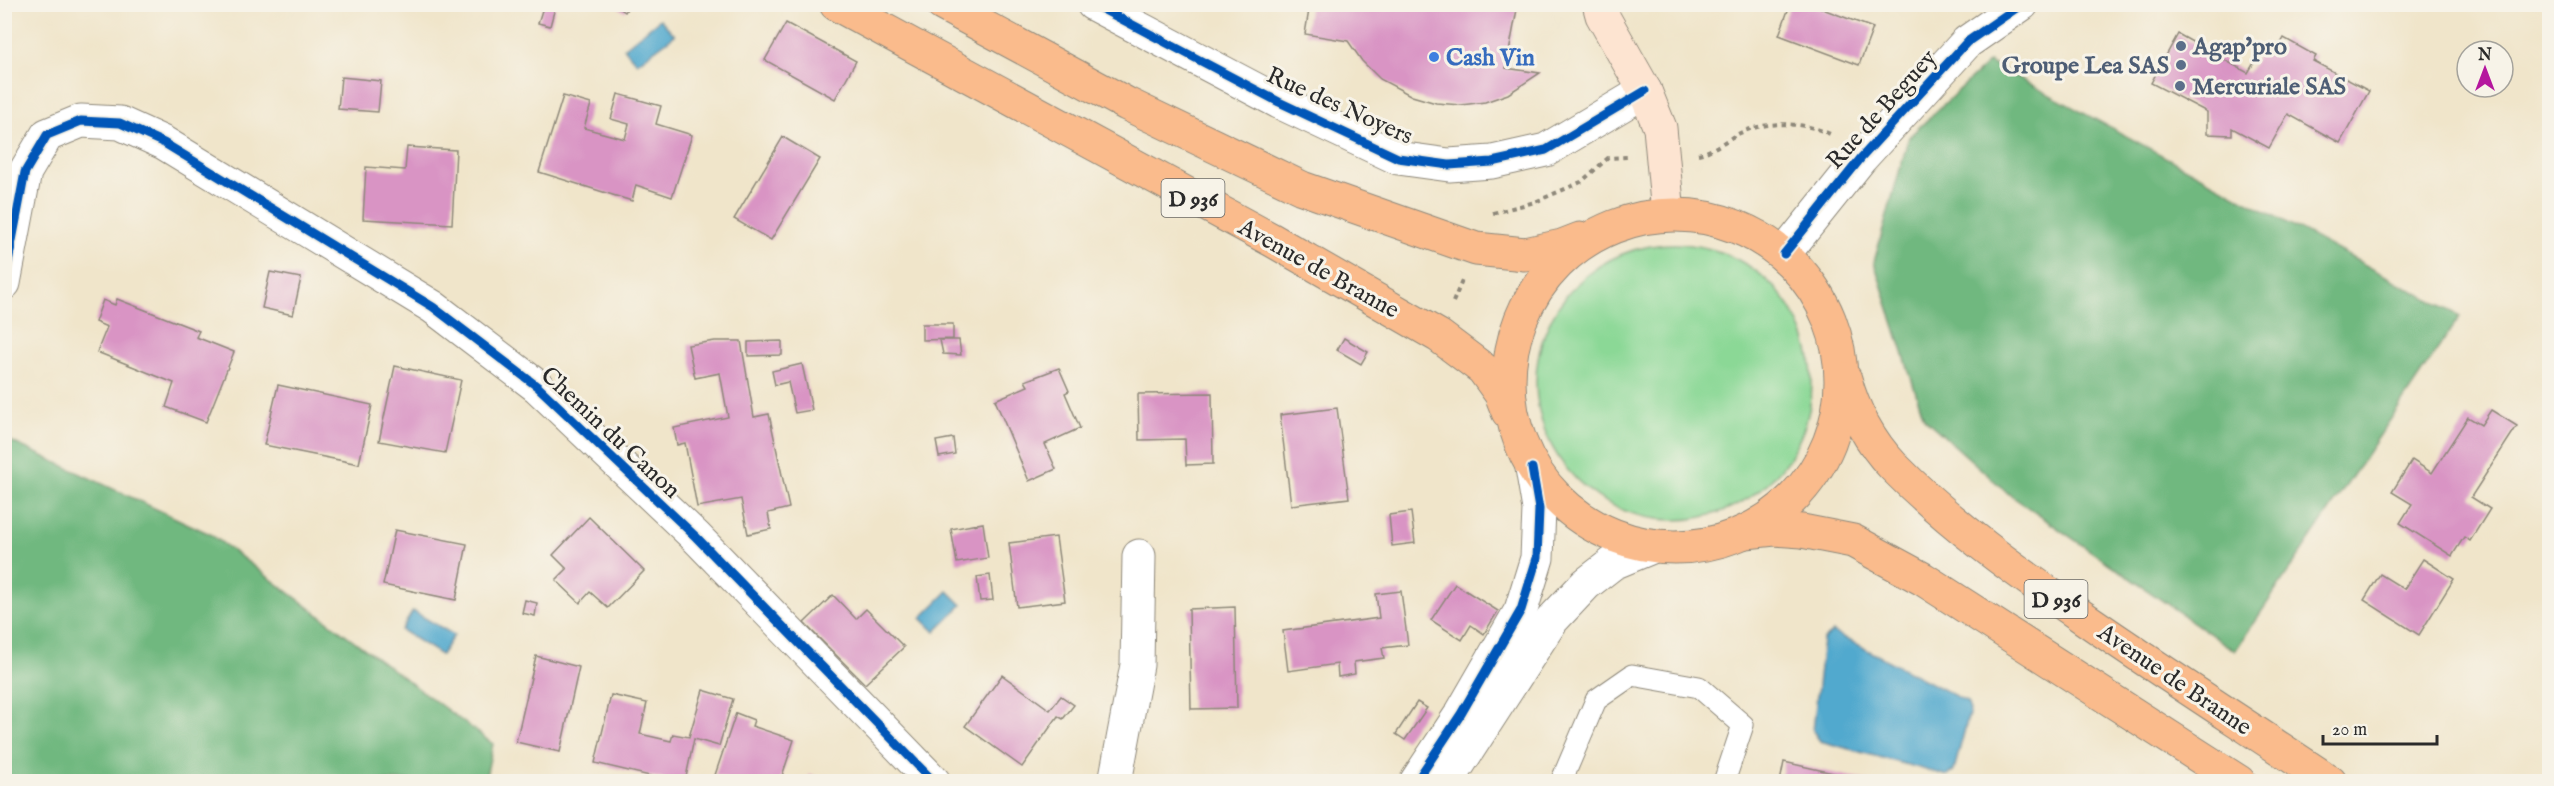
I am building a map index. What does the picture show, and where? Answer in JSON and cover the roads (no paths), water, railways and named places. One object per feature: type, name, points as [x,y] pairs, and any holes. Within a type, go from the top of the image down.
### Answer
[{"type":"main road","name":"Avenue de Branne","points":[[836,4],[1272,240],[1438,336],[1483,369],[1501,394],[1515,430]]},
{"type":"main road","name":"D 936","points":[[942,4],[1127,104],[1302,188],[1476,249],[1525,254],[1562,246],[1602,231]]},
{"type":"main road","name":"Avenue de Branne","points":[[1602,231],[1634,219],[1668,214],[1709,217],[1749,231],[1784,254],[1812,285],[1831,322],[1850,397],[1862,424],[1891,464],[1952,520],[2020,574],[2178,683],[2330,782]]},
{"type":"main road","points":[[1602,231],[1562,257],[1532,294],[1513,336],[1507,383],[1515,430],[1532,468],[1564,506],[1606,533],[1654,546],[1701,546],[1746,532],[1789,503],[1821,462],[1839,413],[1841,361]]},
{"type":"main road","name":"Avenue de Branne","points":[[1746,532],[1774,529],[1802,531],[1853,541],[1923,579],[2239,782]]},
{"type":"street","name":"Rue des Noyers","points":[[1093,4],[1279,102],[1398,158],[1449,165],[1492,162],[1546,150],[1645,91]]},
{"type":"street","points":[[1599,4],[1602,15],[1645,91],[1659,128],[1664,156],[1668,214]]},
{"type":"street","name":"Rue de Beguey","points":[[1784,254],[1861,158],[1967,42],[2022,4]]},
{"type":"street","name":"Chemin du Canon","points":[[4,283],[25,171],[47,135],[81,121],[120,123],[164,143],[433,307],[538,387],[696,537],[934,782]]},
{"type":"street","points":[[1416,782],[1461,714],[1521,610],[1537,558],[1539,509],[1532,468]]},
{"type":"street","points":[[1447,782],[1552,620],[1586,584],[1613,563],[1654,546]]},
{"type":"street","points":[[1115,782],[1137,665],[1139,556]]},
{"type":"lane","points":[[1561,782],[1596,700],[1632,675],[1699,687],[1743,725],[1724,782]]},
{"type":"water","points":[[660,19],[675,35],[637,63],[624,48]]},
{"type":"water","points":[[948,591],[962,605],[935,632],[921,618]]},
{"type":"water","points":[[413,611],[454,635],[441,655],[401,630]]},
{"type":"water","points":[[1833,632],[1967,702],[1970,710],[1954,770],[1948,776],[1820,741],[1813,731],[1823,640]]},
{"type":"place","name":"Agap'pro","points":[[2181,46]]},
{"type":"place","name":"Cash Vin","points":[[1434,57]]},
{"type":"place","name":"Groupe Lea SAS","points":[[2181,65]]},
{"type":"place","name":"Mercuriale SAS","points":[[2180,86]]}]
